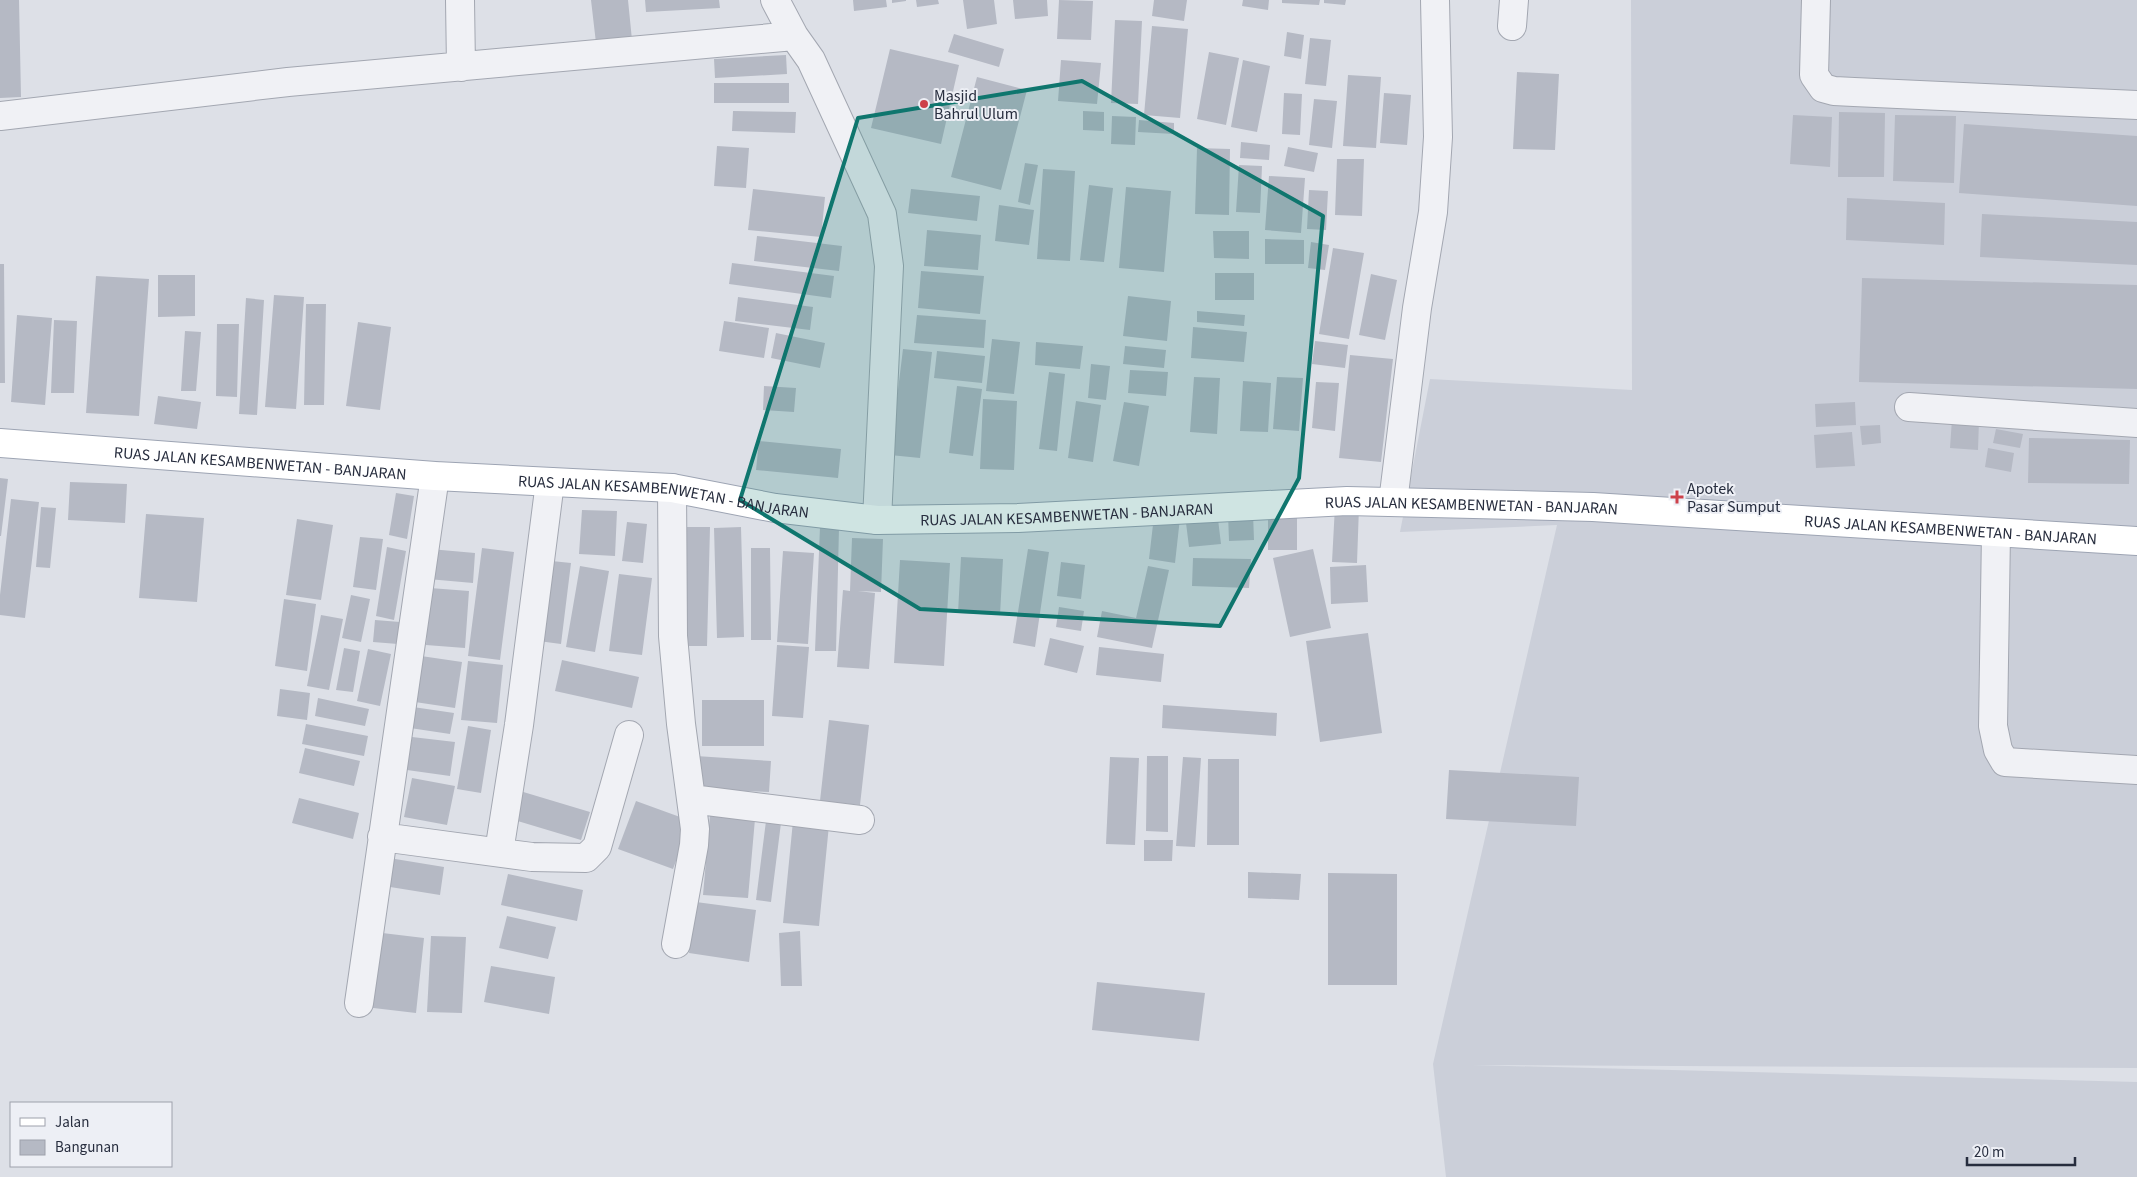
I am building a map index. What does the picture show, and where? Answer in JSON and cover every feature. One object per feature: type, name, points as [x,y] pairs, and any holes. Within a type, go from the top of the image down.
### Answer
[{"type":"main road","name":"RUAS JALAN KESAMBENWETAN - BANJARAN","points":[[0,444],[435,476],[672,488],[775,508],[877,520],[1018,518],[1347,501],[1593,507],[2137,541]]},
{"type":"street","points":[[460,0],[461,66]]},
{"type":"street","points":[[775,0],[794,36],[811,60],[882,214],[889,266],[877,520]]},
{"type":"street","points":[[1393,502],[1417,308],[1433,212],[1438,137],[1435,0]]},
{"type":"street","points":[[1816,0],[1814,75],[1823,88],[1834,91],[2137,105]]},
{"type":"street","points":[[0,116],[288,82],[794,36]]},
{"type":"street","points":[[1909,407],[2137,423]]},
{"type":"street","points":[[359,1003],[435,476]]},
{"type":"street","points":[[498,852],[519,725],[550,482]]},
{"type":"street","points":[[672,488],[673,636],[681,724],[691,798],[694,845],[676,944]]},
{"type":"street","points":[[1996,533],[1993,726],[1998,750],[2005,762],[2137,770]]},
{"type":"street","points":[[382,838],[532,857],[586,858],[598,847],[629,735]]},
{"type":"street","points":[[691,798],[860,820]]},
{"type":"highlighted area","points":[[1082,81],[1323,216],[1299,478],[1220,626],[920,609],[740,500],[858,118]]},
{"type":"shaded area","points":[[1631,0],[2137,0],[2137,1068],[1472,1065],[2137,1082],[2137,1177],[1446,1177],[1433,1064],[1557,525],[1400,532],[1430,379],[1632,390]]},
{"type":"building","points":[[0,0],[19,0],[21,97],[0,98]]},
{"type":"building","points":[[591,0],[628,0],[632,40],[596,43]]},
{"type":"building","points":[[645,0],[719,0],[720,8],[646,12]]},
{"type":"building","points":[[853,0],[886,0],[887,7],[854,11]]},
{"type":"building","points":[[892,0],[906,0],[906,1],[892,3]]},
{"type":"building","points":[[916,0],[938,0],[939,4],[917,7]]},
{"type":"building","points":[[963,0],[994,0],[997,24],[967,29]]},
{"type":"building","points":[[1013,0],[1047,0],[1048,16],[1015,19]]},
{"type":"building","points":[[1059,0],[1093,1],[1091,40],[1057,39]]},
{"type":"building","points":[[1154,0],[1187,0],[1184,21],[1152,16]]},
{"type":"building","points":[[1243,0],[1269,0],[1268,10],[1242,6]]},
{"type":"building","points":[[1282,0],[1320,0],[1319,5],[1282,3]]},
{"type":"building","points":[[1324,0],[1346,0],[1345,5],[1324,3]]},
{"type":"building","points":[[1115,20],[1142,21],[1138,104],[1111,103]]},
{"type":"building","points":[[1152,26],[1188,29],[1180,118],[1144,115]]},
{"type":"building","points":[[1287,32],[1304,35],[1301,59],[1284,56]]},
{"type":"building","points":[[954,34],[1004,49],[999,67],[948,52]]},
{"type":"building","points":[[1310,38],[1331,40],[1326,86],[1305,84]]},
{"type":"building","points":[[890,49],[959,65],[941,144],[871,128]]},
{"type":"building","points":[[1209,52],[1239,58],[1226,125],[1197,119]]},
{"type":"building","points":[[786,55],[787,74],[715,78],[714,59]]},
{"type":"building","points":[[1061,60],[1101,63],[1097,104],[1058,101]]},
{"type":"building","points":[[1243,60],[1270,66],[1257,132],[1231,127]]},
{"type":"building","points":[[1517,72],[1559,74],[1555,150],[1513,149]]},
{"type":"building","points":[[1348,75],[1381,77],[1376,148],[1343,146]]},
{"type":"building","points":[[977,77],[1027,90],[1001,190],[951,177]]},
{"type":"building","points":[[714,83],[789,83],[789,103],[714,103]]},
{"type":"building","points":[[1284,93],[1302,94],[1300,135],[1282,134]]},
{"type":"building","points":[[1384,93],[1411,95],[1407,145],[1380,143]]},
{"type":"building","points":[[1314,99],[1337,101],[1332,148],[1309,145]]},
{"type":"building","points":[[733,111],[796,112],[795,133],[732,131]]},
{"type":"building","points":[[1083,111],[1104,112],[1104,131],[1083,130]]},
{"type":"building","points":[[1839,112],[1885,113],[1884,177],[1838,177]]},
{"type":"building","points":[[1793,115],[1832,117],[1830,167],[1790,164]]},
{"type":"building","points":[[1895,115],[1956,116],[1954,183],[1893,181]]},
{"type":"building","points":[[1112,116],[1136,117],[1135,145],[1111,144]]},
{"type":"building","points":[[1139,120],[1174,123],[1174,134],[1138,132]]},
{"type":"building","points":[[1964,124],[2137,136],[2137,206],[1959,193]]},
{"type":"building","points":[[1241,142],[1270,145],[1269,160],[1240,158]]},
{"type":"building","points":[[717,146],[749,148],[746,188],[714,186]]},
{"type":"building","points":[[1288,147],[1318,153],[1314,172],[1284,166]]},
{"type":"building","points":[[1197,148],[1230,149],[1229,215],[1195,214]]},
{"type":"building","points":[[1337,159],[1364,159],[1362,216],[1335,215]]},
{"type":"building","points":[[1025,163],[1038,165],[1030,205],[1018,202]]},
{"type":"building","points":[[1239,165],[1262,166],[1260,213],[1236,212]]},
{"type":"building","points":[[1043,169],[1075,171],[1070,261],[1037,259]]},
{"type":"building","points":[[1269,176],[1305,178],[1301,233],[1265,230]]},
{"type":"building","points":[[1089,185],[1113,188],[1104,262],[1080,260]]},
{"type":"building","points":[[1126,187],[1171,191],[1164,272],[1119,268]]},
{"type":"building","points":[[753,189],[825,197],[821,237],[748,230]]},
{"type":"building","points":[[911,189],[980,196],[977,221],[908,213]]},
{"type":"building","points":[[1309,190],[1328,191],[1326,230],[1307,229]]},
{"type":"building","points":[[1847,198],[1945,203],[1944,245],[1846,240]]},
{"type":"building","points":[[999,205],[1034,210],[1029,245],[995,241]]},
{"type":"building","points":[[1982,214],[2137,222],[2137,265],[1980,257]]},
{"type":"building","points":[[927,230],[981,235],[978,270],[924,266]]},
{"type":"building","points":[[1213,231],[1249,231],[1249,259],[1214,258]]},
{"type":"building","points":[[757,236],[842,246],[839,271],[754,261]]},
{"type":"building","points":[[1265,239],[1304,240],[1304,264],[1265,264]]},
{"type":"building","points":[[1311,242],[1329,245],[1325,270],[1308,268]]},
{"type":"building","points":[[1333,248],[1364,253],[1349,339],[1319,334]]},
{"type":"building","points":[[732,263],[834,276],[831,298],[729,284]]},
{"type":"building","points":[[0,264],[4,264],[5,383],[0,383]]},
{"type":"building","points":[[921,271],[984,276],[980,314],[918,308]]},
{"type":"building","points":[[1215,273],[1254,273],[1254,300],[1215,300]]},
{"type":"building","points":[[1371,274],[1397,280],[1385,340],[1359,335]]},
{"type":"building","points":[[158,275],[195,275],[195,316],[158,317]]},
{"type":"building","points":[[96,276],[149,279],[139,416],[86,413]]},
{"type":"building","points":[[1862,278],[2137,285],[2137,389],[1859,382]]},
{"type":"building","points":[[274,295],[304,297],[296,409],[265,407]]},
{"type":"building","points":[[1128,296],[1171,301],[1167,341],[1123,336]]},
{"type":"building","points":[[738,297],[813,307],[810,330],[735,321]]},
{"type":"building","points":[[246,298],[264,300],[257,415],[239,414]]},
{"type":"building","points":[[306,304],[326,304],[324,405],[304,405]]},
{"type":"building","points":[[1197,311],[1245,315],[1244,326],[1197,322]]},
{"type":"building","points":[[17,315],[52,318],[45,405],[11,402]]},
{"type":"building","points":[[917,315],[986,320],[984,348],[914,343]]},
{"type":"building","points":[[54,320],[77,321],[74,393],[51,393]]},
{"type":"building","points":[[724,321],[769,328],[764,358],[719,351]]},
{"type":"building","points":[[358,322],[391,327],[380,410],[346,406]]},
{"type":"building","points":[[217,324],[239,324],[237,397],[216,396]]},
{"type":"building","points":[[1193,327],[1247,332],[1244,362],[1191,358]]},
{"type":"building","points":[[185,331],[201,332],[196,391],[181,391]]},
{"type":"building","points":[[776,333],[825,343],[820,368],[771,358]]},
{"type":"building","points":[[992,339],[1020,342],[1014,394],[986,391]]},
{"type":"building","points":[[1315,341],[1348,345],[1345,368],[1312,364]]},
{"type":"building","points":[[1036,342],[1083,346],[1080,369],[1035,365]]},
{"type":"building","points":[[1125,346],[1166,350],[1164,368],[1123,364]]},
{"type":"building","points":[[903,349],[932,352],[920,458],[890,455]]},
{"type":"building","points":[[937,351],[985,356],[982,383],[934,378]]},
{"type":"building","points":[[1350,355],[1393,359],[1381,462],[1339,458]]},
{"type":"building","points":[[1091,364],[1110,366],[1106,400],[1088,398]]},
{"type":"building","points":[[1130,370],[1168,372],[1166,396],[1128,393]]},
{"type":"building","points":[[1049,372],[1065,374],[1057,451],[1039,449]]},
{"type":"building","points":[[1194,377],[1220,378],[1217,434],[1190,432]]},
{"type":"building","points":[[1277,377],[1303,378],[1299,431],[1273,429]]},
{"type":"building","points":[[1243,381],[1271,383],[1268,432],[1240,431]]},
{"type":"building","points":[[1316,382],[1339,383],[1335,431],[1312,428]]},
{"type":"building","points":[[764,386],[796,388],[794,412],[763,410]]},
{"type":"building","points":[[957,386],[982,389],[973,456],[949,453]]},
{"type":"building","points":[[158,396],[201,402],[197,429],[154,424]]},
{"type":"building","points":[[983,399],[1017,401],[1014,470],[980,469]]},
{"type":"building","points":[[1076,401],[1101,405],[1093,462],[1068,458]]},
{"type":"building","points":[[1124,402],[1149,406],[1139,466],[1113,461]]},
{"type":"building","points":[[1855,402],[1856,425],[1816,427],[1815,404]]},
{"type":"building","points":[[1952,419],[1979,420],[1978,450],[1950,448]]},
{"type":"building","points":[[1880,425],[1881,443],[1862,445],[1860,426]]},
{"type":"building","points":[[1996,429],[2023,434],[2020,448],[1993,443]]},
{"type":"building","points":[[1852,432],[1855,466],[1816,468],[1814,435]]},
{"type":"building","points":[[2029,438],[2130,440],[2129,484],[2028,483]]},
{"type":"building","points":[[759,441],[841,449],[838,478],[756,470]]},
{"type":"building","points":[[1988,448],[2014,453],[2011,472],[1985,467]]},
{"type":"building","points":[[0,478],[8,479],[1,536],[0,536]]},
{"type":"building","points":[[70,482],[127,484],[125,523],[68,520]]},
{"type":"building","points":[[396,493],[414,496],[407,539],[389,535]]},
{"type":"building","points":[[11,499],[39,502],[25,618],[0,615],[0,595]]},
{"type":"building","points":[[1335,506],[1359,507],[1357,563],[1332,562]]},
{"type":"building","points":[[41,507],[56,508],[50,568],[36,567]]},
{"type":"building","points":[[1297,508],[1297,550],[1268,550],[1268,509]]},
{"type":"building","points":[[582,510],[617,511],[615,556],[579,554]]},
{"type":"building","points":[[1253,513],[1254,540],[1229,541],[1228,514]]},
{"type":"building","points":[[146,514],[204,518],[197,602],[139,598]]},
{"type":"building","points":[[1154,516],[1180,518],[1175,563],[1149,559]]},
{"type":"building","points":[[297,519],[333,525],[321,600],[286,595]]},
{"type":"building","points":[[1218,519],[1221,544],[1189,547],[1186,523]]},
{"type":"building","points":[[627,522],[647,524],[643,563],[622,561]]},
{"type":"building","points":[[687,527],[710,527],[707,646],[684,646]]},
{"type":"building","points":[[741,527],[744,637],[717,638],[714,528]]},
{"type":"building","points":[[820,527],[839,528],[836,651],[815,651]]},
{"type":"building","points":[[360,537],[383,539],[376,590],[353,587]]},
{"type":"building","points":[[852,538],[883,539],[881,592],[858,591],[875,593],[869,669],[837,667],[843,590],[850,591]]},
{"type":"building","points":[[387,547],[406,551],[394,620],[376,616]]},
{"type":"building","points":[[482,548],[514,552],[500,660],[468,656]]},
{"type":"building","points":[[751,548],[770,548],[771,640],[751,640]]},
{"type":"building","points":[[430,549],[475,553],[473,583],[428,579]]},
{"type":"building","points":[[1028,549],[1049,552],[1035,647],[1013,643]]},
{"type":"building","points":[[1313,549],[1331,628],[1290,637],[1273,558]]},
{"type":"building","points":[[783,551],[814,553],[808,644],[777,642]]},
{"type":"building","points":[[961,557],[1003,559],[1000,615],[958,613]]},
{"type":"building","points":[[1193,558],[1251,559],[1249,588],[1192,586]]},
{"type":"building","points":[[542,560],[571,563],[561,644],[531,640]]},
{"type":"building","points":[[900,560],[950,563],[944,666],[894,663]]},
{"type":"building","points":[[1061,562],[1085,565],[1081,599],[1057,596]]},
{"type":"building","points":[[1366,565],[1368,602],[1331,604],[1330,567]]},
{"type":"building","points":[[580,566],[609,571],[595,652],[566,647]]},
{"type":"building","points":[[1148,566],[1169,570],[1152,648],[1097,637],[1102,611],[1136,618]]},
{"type":"building","points":[[619,574],[652,578],[642,655],[609,651]]},
{"type":"building","points":[[430,588],[469,591],[465,648],[426,645]]},
{"type":"building","points":[[351,595],[370,599],[361,642],[342,638]]},
{"type":"building","points":[[284,599],[316,604],[307,671],[275,666]]},
{"type":"building","points":[[1059,607],[1084,611],[1081,631],[1056,627]]},
{"type":"building","points":[[321,615],[343,619],[329,690],[307,686]]},
{"type":"building","points":[[375,620],[400,622],[398,644],[373,642]]},
{"type":"building","points":[[1368,633],[1382,733],[1320,742],[1306,641]]},
{"type":"building","points":[[1050,638],[1084,646],[1077,673],[1044,665]]},
{"type":"building","points":[[777,645],[809,647],[803,718],[772,716]]},
{"type":"building","points":[[1099,647],[1164,654],[1161,682],[1096,675]]},
{"type":"building","points":[[344,648],[360,651],[353,692],[336,690]]},
{"type":"building","points":[[368,649],[391,654],[380,706],[357,701]]},
{"type":"building","points":[[421,656],[462,662],[455,708],[415,702]]},
{"type":"building","points":[[562,660],[639,677],[632,708],[555,691]]},
{"type":"building","points":[[468,661],[503,665],[497,723],[461,720]]},
{"type":"building","points":[[280,689],[310,693],[307,720],[277,716]]},
{"type":"building","points":[[318,698],[369,709],[365,726],[315,716]]},
{"type":"building","points":[[702,700],[764,700],[764,746],[702,746]]},
{"type":"building","points":[[1163,705],[1277,713],[1276,736],[1162,728]]},
{"type":"building","points":[[413,707],[454,713],[450,734],[410,728]]},
{"type":"building","points":[[829,720],[869,725],[860,805],[820,801]]},
{"type":"building","points":[[306,724],[368,736],[364,756],[302,744]]},
{"type":"building","points":[[468,726],[491,730],[481,793],[457,789]]},
{"type":"building","points":[[412,737],[455,742],[450,776],[407,770]]},
{"type":"building","points":[[305,748],[360,761],[354,786],[299,773]]},
{"type":"building","points":[[696,756],[771,761],[769,792],[695,789]]},
{"type":"building","points":[[1147,756],[1168,756],[1168,832],[1146,831]]},
{"type":"building","points":[[1110,757],[1139,758],[1135,845],[1106,844]]},
{"type":"building","points":[[1183,757],[1201,758],[1195,847],[1176,846]]},
{"type":"building","points":[[1208,759],[1239,759],[1239,845],[1207,845]]},
{"type":"building","points":[[1449,770],[1579,777],[1576,826],[1446,819]]},
{"type":"building","points":[[412,778],[455,786],[447,825],[404,817]]},
{"type":"building","points":[[520,791],[590,812],[581,840],[511,819]]},
{"type":"building","points":[[299,798],[359,813],[353,839],[292,823]]},
{"type":"building","points":[[636,801],[691,821],[673,869],[618,849]]},
{"type":"building","points":[[710,815],[755,819],[748,898],[703,895]]},
{"type":"building","points":[[766,821],[781,823],[771,902],[756,900]]},
{"type":"building","points":[[793,821],[829,825],[819,926],[783,923]]},
{"type":"building","points":[[1144,840],[1173,840],[1172,861],[1144,861]]},
{"type":"building","points":[[389,858],[444,867],[440,895],[384,886]]},
{"type":"building","points":[[1248,872],[1301,874],[1299,900],[1248,898]]},
{"type":"building","points":[[1328,873],[1397,874],[1397,985],[1328,985]]},
{"type":"building","points":[[508,874],[583,890],[577,921],[501,905]]},
{"type":"building","points":[[696,902],[756,910],[749,962],[689,953]]},
{"type":"building","points":[[507,916],[556,927],[548,959],[499,948]]},
{"type":"building","points":[[800,931],[802,986],[781,986],[779,933]]},
{"type":"building","points":[[374,932],[424,938],[416,1013],[365,1007]]},
{"type":"building","points":[[431,936],[466,937],[462,1013],[427,1012]]},
{"type":"building","points":[[491,966],[555,977],[549,1014],[484,1002]]},
{"type":"building","points":[[1097,982],[1205,993],[1199,1041],[1092,1030]]},
{"type":"place","name":"Masjid Bahrul Ulum","points":[[924,104]]},
{"type":"place","name":"Apotek Pasar Sumput","points":[[1677,497]]}]
